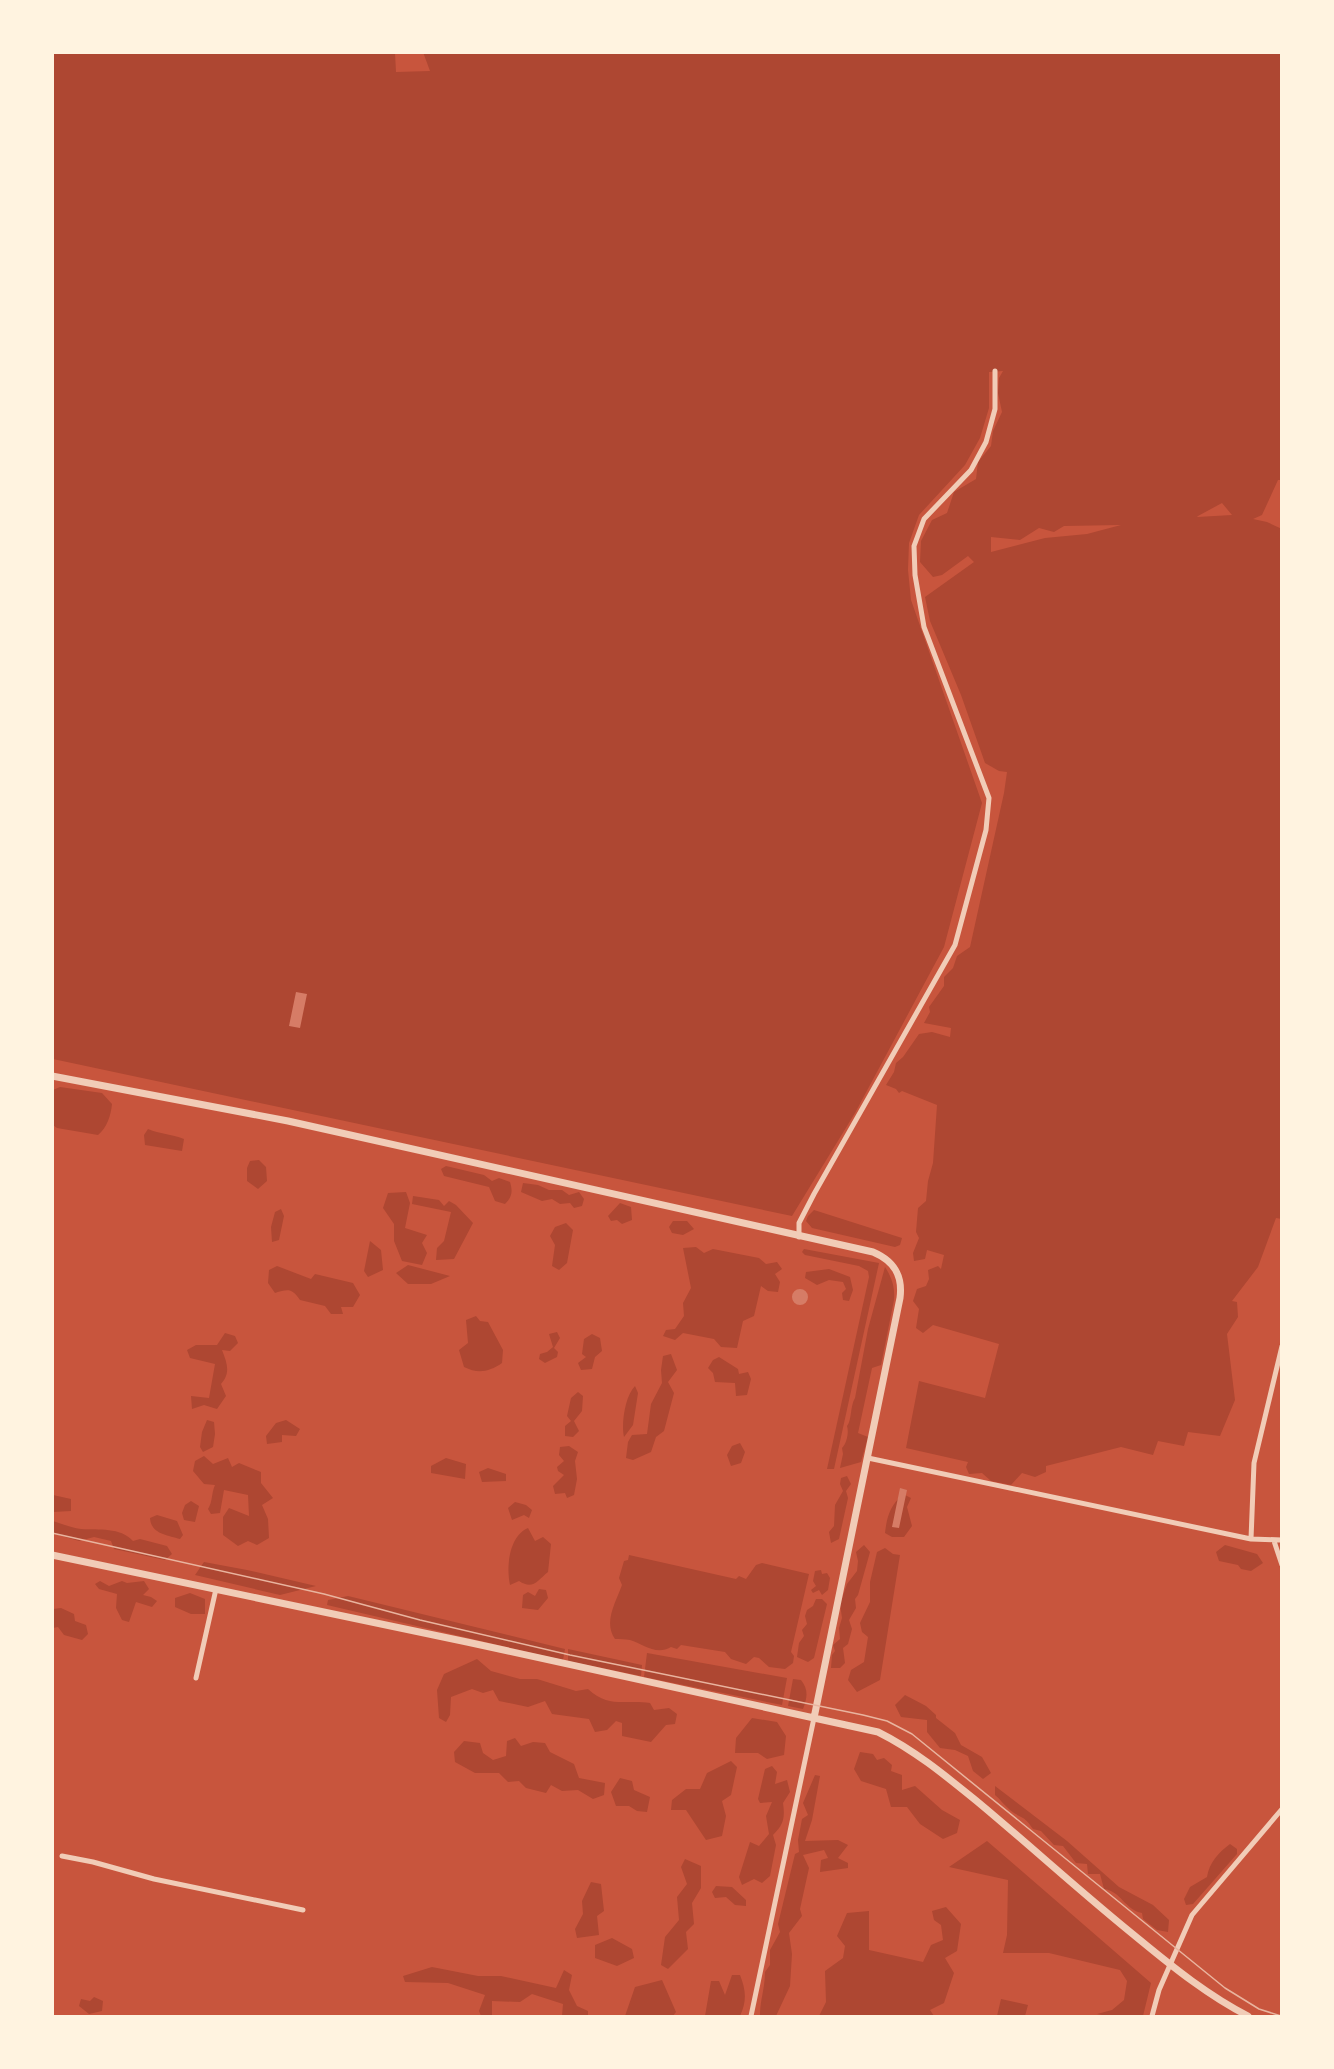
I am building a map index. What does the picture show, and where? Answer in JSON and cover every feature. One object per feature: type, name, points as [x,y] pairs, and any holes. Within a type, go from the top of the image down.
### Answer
[{"type":"street","points":[[798,1237],[799,1223],[809,1203],[956,945],[986,830],[989,798],[924,627],[915,575],[914,546],[924,519],[971,470],[986,442],[995,409],[996,371]]},
{"type":"street","points":[[52,1076],[288,1121],[873,1252],[894,1266],[900,1278],[900,1298],[751,2016]]},
{"type":"street","points":[[1251,1539],[1254,1464],[1281,1346]]},
{"type":"street","points":[[868,1458],[1251,1539],[1281,1540]]},
{"type":"street","points":[[1274,1541],[1281,1565]]},
{"type":"street","points":[[52,1555],[878,1732],[901,1743],[923,1759],[1008,1827],[1093,1902],[1171,1965],[1226,2005],[1248,2016]]},
{"type":"street","points":[[196,1678],[216,1589]]},
{"type":"street","points":[[1152,2016],[1159,1990],[1192,1915],[1281,1809]]},
{"type":"street","points":[[62,1856],[154,1879],[303,1910]]},
{"type":"shaded area","points":[[423,52],[1281,53],[1281,480],[1278,480],[1262,515],[1253,519],[1282,529],[1282,1219],[1276,1218],[1258,1267],[1232,1301],[1237,1302],[1238,1317],[1227,1334],[1235,1400],[1220,1436],[1188,1432],[1184,1446],[1158,1441],[1153,1455],[1121,1447],[1046,1466],[1046,1472],[1035,1477],[1022,1473],[1011,1485],[991,1481],[982,1473],[969,1474],[966,1467],[968,1462],[906,1448],[919,1381],[985,1398],[999,1344],[933,1325],[923,1333],[916,1328],[919,1309],[913,1301],[917,1289],[926,1286],[929,1279],[928,1270],[938,1266],[941,1269],[944,1255],[927,1250],[925,1259],[914,1261],[913,1253],[919,1238],[916,1232],[918,1208],[926,1201],[933,1163],[937,1105],[902,1091],[899,1093],[896,1089],[886,1085],[894,1072],[896,1063],[919,1034],[932,1032],[950,1037],[951,1028],[924,1023],[930,1012],[929,1007],[944,986],[944,977],[953,968],[957,956],[970,947],[1004,793],[1007,772],[999,771],[985,763],[961,695],[930,621],[925,597],[974,562],[968,556],[942,575],[933,577],[920,562],[921,541],[932,520],[947,513],[954,492],[976,479],[978,462],[991,446],[993,431],[1002,412],[998,393],[999,378],[1003,371],[989,372],[989,408],[980,438],[965,465],[919,515],[909,543],[908,570],[911,600],[982,803],[944,947],[855,1113],[792,1216],[53,1059],[53,53],[395,53],[396,72],[430,71]],"holes":[[[1222,503],[1232,515],[1197,517],[1198,516]],[[1121,525],[1087,534],[1045,538],[991,552],[991,537],[1020,540],[1039,528],[1054,532],[1064,526]]]},
{"type":"shaded area","points":[[60,1087],[102,1093],[112,1104],[108,1121],[98,1135],[57,1128],[53,1125],[53,1090]]},
{"type":"shaded area","points":[[148,1129],[184,1139],[182,1151],[145,1145],[144,1135]]},
{"type":"shaded area","points":[[259,1160],[266,1167],[267,1181],[258,1189],[247,1181],[247,1168],[250,1161]]},
{"type":"shaded area","points":[[446,1166],[484,1175],[492,1181],[499,1178],[510,1182],[512,1192],[510,1197],[505,1204],[495,1201],[489,1187],[444,1176],[441,1169]]},
{"type":"shaded area","points":[[523,1183],[538,1185],[549,1190],[562,1190],[569,1195],[579,1192],[584,1199],[582,1206],[574,1208],[570,1203],[560,1204],[552,1199],[542,1201],[521,1192]]},
{"type":"shaded area","points":[[406,1192],[410,1203],[405,1228],[427,1235],[422,1243],[427,1253],[422,1265],[402,1261],[394,1241],[394,1224],[383,1208],[388,1193]]},
{"type":"shaded area","points":[[413,1196],[439,1200],[444,1206],[449,1201],[473,1223],[454,1259],[436,1260],[437,1248],[444,1241],[451,1212],[412,1204]]},
{"type":"shaded area","points":[[620,1203],[631,1207],[632,1220],[622,1224],[617,1220],[611,1221],[608,1216]]},
{"type":"shaded area","points":[[281,1209],[284,1216],[279,1240],[272,1242],[271,1227],[275,1212]]},
{"type":"shaded area","points":[[814,1210],[902,1238],[900,1245],[895,1247],[812,1228],[806,1221]]},
{"type":"shaded area","points":[[673,1221],[687,1221],[694,1229],[683,1235],[672,1233],[669,1227]]},
{"type":"shaded area","points":[[566,1223],[573,1230],[567,1263],[559,1270],[552,1266],[555,1245],[550,1236],[555,1227]]},
{"type":"shaded area","points":[[370,1241],[381,1250],[383,1270],[368,1277],[364,1271]]},
{"type":"shaded area","points":[[696,1247],[704,1253],[713,1249],[759,1258],[766,1264],[777,1262],[782,1269],[775,1274],[780,1282],[778,1292],[768,1291],[761,1286],[754,1316],[743,1321],[737,1348],[721,1347],[714,1339],[683,1333],[675,1340],[663,1336],[666,1330],[675,1329],[684,1316],[683,1303],[691,1288],[683,1248]]},
{"type":"shaded area","points":[[804,1249],[879,1263],[834,1469],[827,1469],[869,1277],[868,1271],[859,1266],[805,1255],[802,1252]]},
{"type":"shaded area","points":[[408,1265],[450,1276],[431,1284],[408,1284],[396,1273]]},
{"type":"shaded area","points":[[277,1266],[311,1279],[315,1274],[353,1283],[360,1295],[353,1307],[341,1307],[343,1314],[331,1314],[325,1306],[300,1300],[292,1291],[275,1293],[268,1283],[269,1270]]},
{"type":"shaded area","points":[[885,1267],[890,1275],[894,1300],[881,1365],[872,1368],[858,1433],[868,1437],[861,1462],[840,1468],[842,1448],[847,1437],[847,1426],[855,1398],[868,1329]]},
{"type":"shaded area","points":[[829,1269],[850,1277],[853,1290],[849,1301],[843,1300],[842,1293],[846,1289],[843,1282],[829,1280],[817,1285],[805,1278],[806,1272]]},
{"type":"shaded area","points":[[476,1316],[480,1321],[488,1322],[503,1350],[502,1363],[483,1371],[474,1371],[464,1367],[459,1350],[468,1343],[466,1320]]},
{"type":"shaded area","points":[[557,1332],[560,1338],[554,1348],[558,1352],[557,1357],[545,1363],[539,1359],[540,1354],[553,1347],[549,1334]]},
{"type":"shaded area","points":[[225,1333],[235,1336],[238,1343],[230,1351],[222,1350],[227,1372],[221,1384],[226,1396],[217,1409],[204,1405],[192,1409],[191,1396],[209,1398],[215,1364],[190,1358],[187,1350],[196,1345],[217,1345]]},
{"type":"shaded area","points":[[592,1334],[600,1338],[602,1351],[595,1357],[592,1369],[581,1370],[578,1363],[586,1357],[582,1354],[584,1339]]},
{"type":"shaded area","points":[[671,1354],[677,1370],[668,1382],[674,1393],[664,1431],[656,1437],[651,1452],[633,1460],[626,1458],[628,1442],[632,1435],[647,1434],[651,1404],[662,1383],[663,1356]]},
{"type":"shaded area","points":[[719,1357],[738,1369],[739,1374],[748,1372],[751,1379],[747,1395],[736,1396],[735,1383],[715,1382],[713,1373],[708,1368],[713,1360]]},
{"type":"shaded area","points":[[635,1386],[638,1393],[633,1425],[624,1437],[625,1410]]},
{"type":"shaded area","points":[[578,1392],[583,1396],[582,1411],[574,1421],[579,1431],[573,1437],[565,1436],[565,1426],[571,1421],[567,1416],[571,1398]]},
{"type":"shaded area","points":[[207,1420],[214,1422],[215,1434],[213,1447],[203,1452],[200,1447],[202,1432]]},
{"type":"shaded area","points":[[286,1420],[300,1429],[296,1436],[282,1435],[282,1442],[267,1444],[266,1436],[276,1423]]},
{"type":"shaded area","points":[[740,1443],[745,1452],[741,1463],[731,1466],[727,1455],[732,1446]]},
{"type":"shaded area","points":[[569,1446],[578,1452],[575,1461],[577,1479],[574,1495],[567,1498],[565,1493],[555,1494],[553,1486],[564,1475],[558,1471],[557,1467],[564,1461],[559,1455],[560,1447]]},
{"type":"shaded area","points":[[204,1456],[213,1464],[228,1458],[232,1467],[239,1463],[261,1472],[261,1483],[273,1498],[262,1505],[268,1519],[269,1538],[257,1545],[248,1541],[238,1546],[223,1535],[223,1517],[229,1508],[249,1516],[248,1495],[224,1490],[220,1513],[211,1514],[208,1509],[215,1485],[204,1484],[193,1471],[195,1461]]},
{"type":"shaded area","points":[[446,1458],[466,1464],[465,1479],[431,1473],[431,1466]]},
{"type":"shaded area","points":[[488,1468],[506,1474],[506,1481],[482,1482],[479,1472]]},
{"type":"shaded area","points":[[847,1476],[851,1484],[846,1491],[848,1498],[839,1539],[831,1543],[829,1532],[834,1526],[835,1505],[843,1491],[840,1484],[841,1478]]},
{"type":"shaded area","points":[[903,1494],[911,1498],[907,1507],[912,1526],[904,1537],[892,1537],[885,1533],[887,1521],[892,1507]]},
{"type":"shaded area","points":[[53,1495],[71,1499],[71,1511],[53,1512]]},
{"type":"shaded area","points":[[191,1501],[199,1506],[195,1522],[184,1520],[182,1513],[185,1505]]},
{"type":"shaded area","points":[[515,1502],[526,1505],[532,1510],[529,1518],[524,1515],[512,1520],[508,1508]]},
{"type":"shaded area","points":[[157,1515],[177,1521],[183,1535],[180,1539],[160,1533],[153,1527],[150,1518]]},
{"type":"shaded area","points":[[53,1521],[78,1528],[116,1531],[133,1541],[140,1539],[167,1546],[172,1554],[165,1560],[114,1549],[111,1541],[94,1537],[79,1541],[53,1533]]},
{"type":"shaded area","points":[[528,1528],[535,1541],[543,1537],[551,1544],[548,1572],[531,1584],[519,1581],[510,1585],[508,1570],[510,1553],[517,1538]]},
{"type":"shaded area","points":[[864,1545],[870,1552],[855,1599],[856,1608],[849,1620],[852,1629],[848,1644],[843,1648],[845,1663],[840,1668],[831,1668],[832,1655],[835,1651],[833,1645],[840,1639],[839,1628],[842,1618],[840,1604],[847,1584],[857,1571],[856,1552]]},
{"type":"shaded area","points":[[1225,1545],[1257,1554],[1263,1563],[1251,1571],[1241,1569],[1238,1565],[1219,1561],[1216,1552]]},
{"type":"shaded area","points":[[885,1548],[893,1554],[900,1555],[880,1680],[857,1692],[848,1680],[851,1670],[864,1662],[868,1637],[862,1632],[860,1623],[870,1602],[870,1582],[877,1552]]},
{"type":"shaded area","points":[[629,1555],[736,1579],[739,1576],[746,1579],[756,1565],[762,1563],[809,1574],[791,1652],[794,1656],[793,1663],[785,1669],[769,1667],[759,1658],[754,1657],[746,1664],[731,1659],[725,1652],[681,1645],[677,1649],[671,1647],[655,1650],[630,1640],[615,1639],[610,1619],[622,1585],[619,1578],[624,1561],[628,1560]]},
{"type":"shaded area","points":[[204,1562],[316,1586],[280,1595],[195,1575]]},
{"type":"shaded area","points":[[821,1570],[822,1574],[827,1573],[830,1578],[828,1590],[822,1595],[819,1590],[813,1593],[811,1590],[816,1586],[813,1581],[815,1571]]},
{"type":"shaded area","points":[[100,1581],[109,1586],[122,1581],[127,1583],[144,1581],[149,1589],[143,1595],[157,1601],[152,1607],[136,1602],[129,1622],[122,1620],[116,1608],[117,1594],[99,1589],[95,1584]]},
{"type":"shaded area","points":[[539,1589],[546,1590],[548,1598],[538,1610],[522,1608],[523,1595],[528,1592],[535,1596]]},
{"type":"shaded area","points":[[190,1593],[205,1599],[205,1614],[191,1614],[175,1607],[175,1598]]},
{"type":"shaded area","points":[[348,1596],[565,1649],[563,1660],[327,1605],[328,1600]]},
{"type":"shaded area","points":[[816,1599],[822,1599],[827,1604],[814,1658],[808,1662],[797,1657],[799,1643],[804,1636],[802,1630],[807,1624],[805,1616]]},
{"type":"shaded area","points":[[61,1608],[74,1614],[75,1621],[86,1625],[88,1634],[82,1640],[64,1635],[58,1627],[53,1628],[53,1609]]},
{"type":"shaded area","points":[[568,1649],[642,1665],[641,1676],[568,1661]]},
{"type":"shaded area","points":[[647,1653],[787,1678],[782,1705],[644,1677]]},
{"type":"shaded area","points":[[477,1659],[491,1671],[520,1679],[537,1679],[576,1691],[588,1689],[603,1699],[611,1701],[650,1703],[654,1710],[669,1708],[677,1714],[675,1724],[666,1725],[651,1742],[622,1736],[622,1723],[616,1721],[607,1730],[595,1732],[589,1719],[552,1714],[545,1701],[528,1707],[499,1701],[493,1690],[483,1693],[472,1689],[451,1697],[450,1715],[446,1722],[439,1718],[437,1690],[444,1674]]},
{"type":"shaded area","points":[[793,1679],[801,1680],[805,1687],[806,1698],[803,1709],[788,1706]]},
{"type":"shaded area","points":[[905,1695],[926,1706],[936,1715],[936,1718],[955,1733],[961,1745],[982,1757],[991,1773],[983,1779],[973,1771],[968,1756],[955,1750],[940,1748],[927,1732],[927,1720],[901,1717],[895,1705]]},
{"type":"shaded area","points":[[752,1718],[777,1722],[786,1736],[784,1755],[767,1759],[758,1753],[735,1753],[736,1738]]},
{"type":"shaded area","points":[[515,1738],[521,1746],[533,1742],[545,1743],[550,1752],[574,1764],[579,1778],[605,1783],[604,1795],[593,1799],[578,1790],[562,1791],[551,1785],[546,1793],[526,1788],[519,1781],[508,1782],[499,1773],[475,1773],[455,1762],[454,1752],[464,1741],[480,1743],[483,1753],[493,1760],[506,1756],[507,1741]]},
{"type":"shaded area","points":[[860,1752],[873,1754],[877,1760],[884,1758],[892,1765],[891,1771],[902,1775],[902,1790],[915,1786],[942,1810],[960,1820],[957,1833],[943,1839],[920,1824],[907,1807],[891,1807],[886,1789],[861,1781],[854,1769]]},
{"type":"shaded area","points":[[731,1761],[737,1767],[731,1795],[722,1801],[726,1816],[722,1836],[706,1840],[686,1810],[671,1810],[672,1800],[686,1789],[700,1789],[707,1773]]},
{"type":"shaded area","points":[[772,1766],[777,1772],[775,1784],[787,1780],[790,1792],[783,1803],[782,1824],[773,1835],[776,1845],[770,1876],[762,1883],[754,1879],[742,1885],[739,1877],[750,1842],[759,1846],[769,1834],[766,1816],[772,1802],[760,1803],[758,1799],[765,1769]]},
{"type":"shaded area","points":[[815,1775],[820,1776],[812,1820],[805,1841],[838,1840],[848,1845],[838,1858],[848,1863],[848,1868],[820,1872],[821,1860],[828,1858],[824,1850],[803,1855],[809,1868],[800,1909],[802,1916],[789,1933],[792,1954],[790,1986],[776,2016],[760,2016],[765,1972],[770,1965],[770,1950],[780,1932],[778,1924],[795,1854],[799,1852],[798,1840],[802,1819],[808,1815],[803,1803]]},
{"type":"shaded area","points":[[620,1778],[632,1781],[634,1790],[650,1797],[647,1812],[637,1811],[629,1806],[616,1806],[611,1792]]},
{"type":"shaded area","points":[[995,1786],[1067,1841],[1119,1887],[1153,1905],[1169,1920],[1168,1932],[1157,1930],[1143,1919],[1142,1913],[1131,1908],[1115,1893],[1104,1889],[1100,1874],[1088,1874],[1087,1864],[1076,1863],[1063,1846],[1054,1845],[1041,1831],[1033,1829],[1024,1819],[1010,1810],[995,1795]]},
{"type":"shaded area","points":[[987,1841],[1151,1983],[1143,2016],[1097,2014],[1112,2010],[1124,2000],[1127,1981],[1120,1970],[1049,1953],[1003,1953],[1007,1935],[1008,1880],[949,1867]]},
{"type":"shaded area","points":[[1230,1844],[1237,1849],[1237,1854],[1193,1904],[1186,1905],[1184,1899],[1190,1887],[1207,1877],[1215,1858]]},
{"type":"shaded area","points":[[685,1859],[701,1866],[701,1888],[692,1903],[694,1924],[686,1932],[688,1949],[668,1969],[661,1965],[665,1937],[679,1920],[677,1897],[687,1884],[681,1867]]},
{"type":"shaded area","points":[[591,1882],[601,1884],[604,1911],[597,1916],[599,1935],[577,1938],[575,1929],[583,1914],[582,1901]]},
{"type":"shaded area","points":[[716,1886],[732,1887],[746,1900],[746,1906],[735,1905],[726,1897],[715,1898],[712,1892]]},
{"type":"shaded area","points":[[946,1907],[961,1924],[957,1951],[945,1958],[954,1973],[944,2003],[930,2010],[934,2016],[819,2016],[826,2002],[825,1971],[843,1958],[845,1946],[837,1936],[847,1913],[869,1911],[869,1950],[923,1962],[931,1945],[943,1940],[941,1925],[934,1920],[932,1911]]},
{"type":"shaded area","points":[[612,1938],[632,1949],[634,1958],[617,1966],[595,1958],[595,1945]]},
{"type":"shaded area","points":[[432,1967],[478,1976],[501,1976],[556,1988],[564,1970],[572,1975],[569,1990],[577,2006],[588,2011],[588,2016],[562,2016],[563,2004],[532,1994],[520,2002],[492,2001],[492,2016],[481,2016],[479,2011],[485,1995],[448,1983],[405,1982],[403,1976]]},
{"type":"shaded area","points":[[732,1975],[740,1975],[744,1986],[745,2000],[740,2016],[705,2016],[711,1981],[719,1981],[725,1995]]},
{"type":"shaded area","points":[[662,1980],[676,2012],[673,2016],[625,2016],[635,1987]]},
{"type":"shaded area","points":[[94,1997],[103,2001],[102,2011],[89,2014],[79,2006],[81,1999],[90,2001]]},
{"type":"shaded area","points":[[1001,1999],[1028,2005],[1025,2016],[997,2016]]},
{"type":"building","points":[[296,992],[307,994],[300,1028],[289,1026]]},
{"type":"building","points":[[800,1289],[808,1297],[800,1305],[792,1297]]},
{"type":"building","points":[[900,1488],[907,1490],[899,1528],[892,1527]]},
{"type":"tram line","points":[[52,1533],[324,1594],[420,1620],[570,1655],[887,1721],[912,1734],[1225,1988],[1259,2009],[1281,2016]]}]
